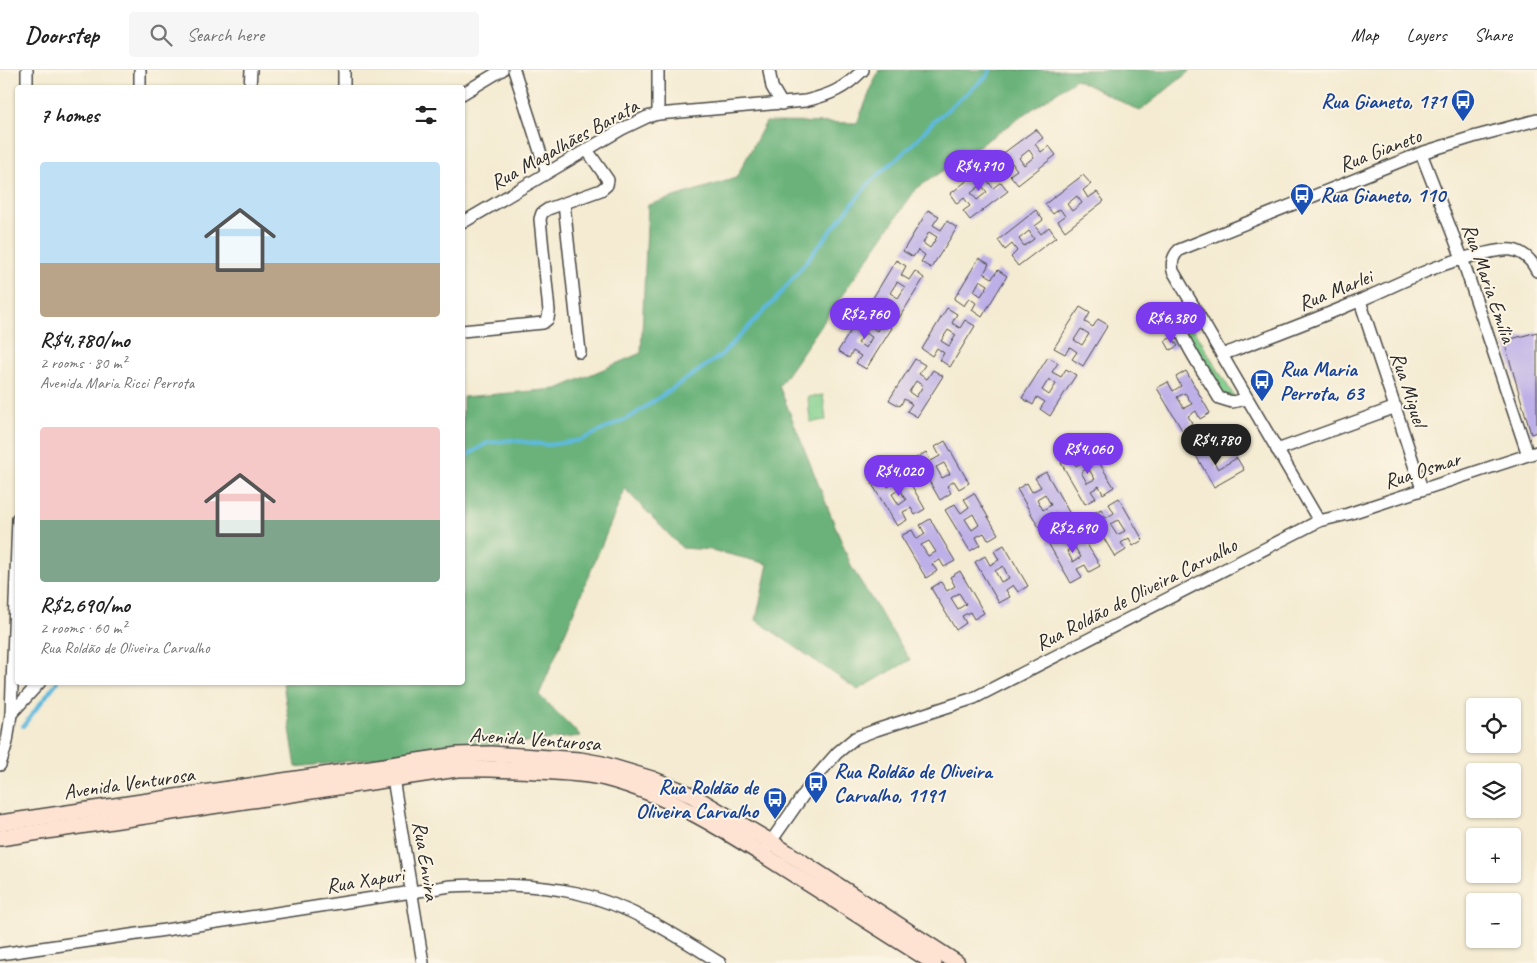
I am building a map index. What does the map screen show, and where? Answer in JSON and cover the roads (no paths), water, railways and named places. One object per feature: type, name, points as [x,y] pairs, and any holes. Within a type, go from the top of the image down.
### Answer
[{"type":"street","points":[[27,70],[27,85]]},
{"type":"street","points":[[140,70],[140,85]]},
{"type":"street","points":[[250,70],[250,85]]},
{"type":"street","points":[[344,70],[344,85]]},
{"type":"street","points":[[465,92],[502,70]]},
{"type":"street","points":[[514,70],[547,173]]},
{"type":"street","points":[[658,70],[658,114]]},
{"type":"street","points":[[769,70],[772,87],[782,104]]},
{"type":"street","name":"Rua Magalhães Barata","points":[[465,221],[646,117],[658,114],[805,102],[840,90],[863,70]]},
{"type":"street","name":"Rua Gianeto","points":[[1193,306],[1173,271],[1172,261],[1179,250],[1421,154],[1473,137],[1537,120]]},
{"type":"street","points":[[465,332],[543,323],[548,319],[549,311],[540,220],[542,213],[548,209],[601,190],[607,185],[608,180],[587,150]]},
{"type":"street","name":"Rua Maria Emília","points":[[1421,154],[1462,258],[1533,453]]},
{"type":"street","points":[[564,204],[580,352]]},
{"type":"street","name":"Rua Marlei","points":[[1222,356],[1360,301],[1427,270],[1462,258],[1514,250],[1527,257],[1537,271]]},
{"type":"street","name":"Rua Miguel","points":[[1360,301],[1422,489]]},
{"type":"street","points":[[1248,399],[1232,402],[1219,398],[1182,335],[1180,324],[1182,318],[1193,306],[1248,399],[1318,521]]},
{"type":"street","points":[[1277,450],[1396,407]]},
{"type":"street","name":"Rua Osmar","points":[[1318,521],[1348,514],[1533,453]]},
{"type":"street","name":"Rua Roldão de Oliveira Carvalho","points":[[767,848],[816,777],[837,753],[855,738],[974,698],[1318,521]]},
{"type":"street","points":[[0,765],[7,742],[11,714],[15,602]]},
{"type":"street","points":[[11,714],[37,685]]},
{"type":"street","name":"Avenida Venturosa","points":[[0,838],[392,772],[476,754],[558,758],[602,764],[652,779],[685,792],[934,963]]},
{"type":"street","name":"Avenida Venturosa","points":[[0,823],[392,772]]},
{"type":"street","name":"Rua Envira","points":[[392,772],[423,963]]},
{"type":"street","name":"Avenida Venturosa","points":[[767,848],[957,963]]},
{"type":"street","name":"Rua Xapuri","points":[[0,954],[156,932],[451,886],[490,884],[533,886],[577,893],[615,905],[652,922],[720,963]]},
{"type":"water","points":[[1214,431],[1224,449],[1216,454],[1205,436]]},
{"type":"waterway","points":[[465,457],[487,443],[511,440],[548,445],[581,440],[632,416],[720,356],[776,299],[870,182],[910,147],[934,121],[987,76],[990,70]]},
{"type":"waterway","points":[[23,726],[55,685]]},
{"type":"place","name":"Rua Gianeto, 171","points":[[1463,122]]},
{"type":"place","name":"Rua Gianeto, 110","points":[[1302,216]]},
{"type":"place","name":"Rua Maria Perrota, 63","points":[[1262,402]]},
{"type":"place","name":"Rua Roldão de Oliveira Carvalho, 1191","points":[[816,804]]},
{"type":"place","name":"Rua Roldão de Oliveira Carvalho","points":[[775,820]]}]
